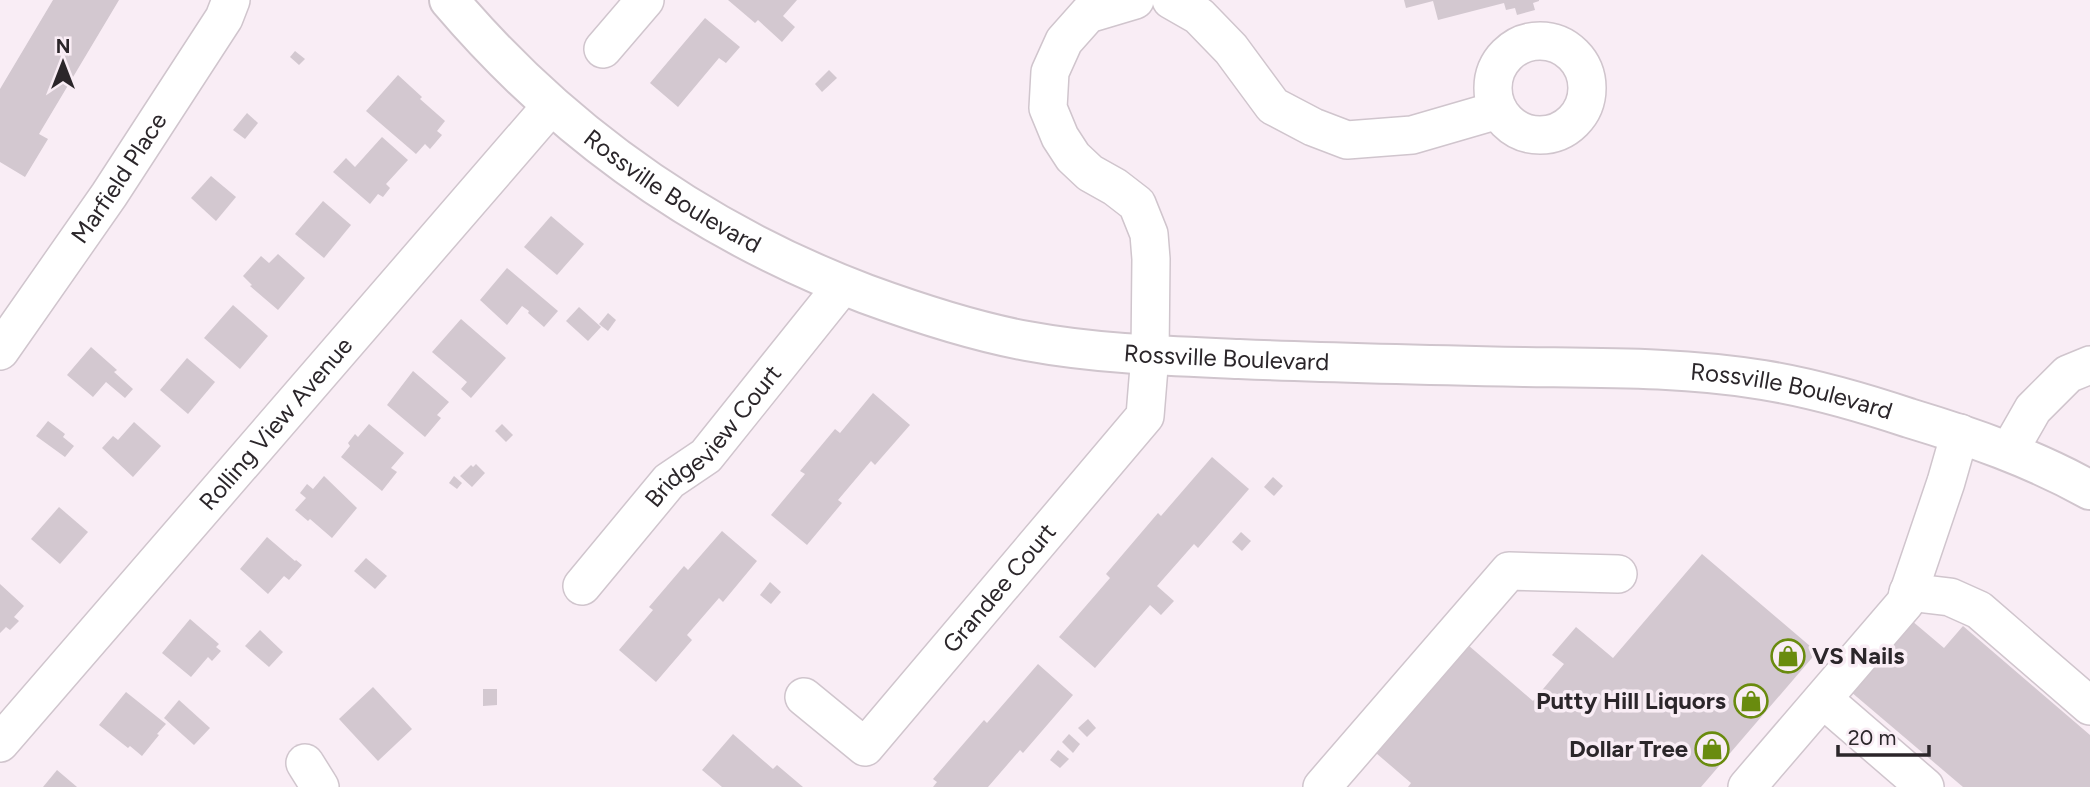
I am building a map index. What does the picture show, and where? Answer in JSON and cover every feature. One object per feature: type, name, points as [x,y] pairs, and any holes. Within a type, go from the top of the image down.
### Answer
[{"type":"main road","name":"Rossville Boulevard","points":[[449,0],[472,27],[551,106],[610,153],[692,209],[785,260],[902,307],[968,328],[1015,339],[1150,355],[1618,368],[1692,372],[1763,380],[1848,398],[1960,433],[2009,451],[2090,490]]},
{"type":"street","name":"Marfield Place","points":[[0,351],[109,195],[224,18],[230,0]]},
{"type":"street","points":[[603,49],[645,0]]},
{"type":"street","points":[[1135,0],[1087,14],[1064,41],[1050,72],[1048,108],[1060,137],[1073,158],[1090,173],[1137,204],[1149,234],[1150,355]]},
{"type":"street","points":[[1171,0],[1199,16],[1207,24],[1231,49],[1273,106],[1313,127],[1347,140],[1412,135],[1498,110]]},
{"type":"street","name":"Rolling View Avenue","points":[[0,743],[551,106]]},
{"type":"street","name":"Bridgeview Court","points":[[582,586],[669,481],[706,456],[843,285]]},
{"type":"street","name":"Grandee Court","points":[[804,697],[866,747],[1144,416],[1150,355]]},
{"type":"street","points":[[2009,451],[2033,409],[2068,374],[2090,365]]},
{"type":"street","points":[[1748,787],[1905,603],[1960,433]]},
{"type":"street","points":[[1322,787],[1509,571],[1618,574]]},
{"type":"street","points":[[1908,592],[1950,597],[1979,610],[2090,706]]},
{"type":"street","points":[[1823,699],[1925,787]]},
{"type":"building","points":[[53,0],[119,0],[39,134],[48,139],[25,177],[0,162],[0,89]]},
{"type":"building","points":[[728,0],[797,0],[783,16],[795,27],[782,42],[758,20],[755,23]]},
{"type":"building","points":[[1404,0],[1539,1],[1533,3],[1535,10],[1517,15],[1515,8],[1506,10],[1504,3],[1438,20],[1433,1],[1406,8]]},
{"type":"building","points":[[705,18],[740,47],[726,63],[719,58],[678,107],[650,83]]},
{"type":"building","points":[[295,51],[305,59],[299,65],[290,57]]},
{"type":"building","points":[[829,70],[837,78],[822,92],[815,84]]},
{"type":"building","points":[[398,75],[445,121],[437,131],[442,135],[430,149],[425,144],[416,154],[366,111]]},
{"type":"building","points":[[247,113],[258,123],[245,139],[233,130]]},
{"type":"building","points":[[382,137],[408,160],[386,184],[390,188],[383,197],[378,194],[370,204],[333,172],[346,158],[355,167]]},
{"type":"building","points":[[211,176],[236,197],[216,221],[191,198]]},
{"type":"building","points":[[323,201],[351,225],[324,258],[295,234]]},
{"type":"building","points":[[551,216],[584,244],[557,275],[524,247]]},
{"type":"building","points":[[278,254],[305,278],[278,310],[250,286],[252,285],[243,276],[261,256],[269,263]]},
{"type":"building","points":[[507,268],[558,311],[544,327],[522,306],[507,325],[480,300]]},
{"type":"building","points":[[233,305],[268,336],[240,369],[204,338]]},
{"type":"building","points":[[579,307],[601,327],[588,341],[566,321]]},
{"type":"building","points":[[608,313],[616,320],[608,331],[599,324]]},
{"type":"building","points":[[461,319],[506,358],[471,398],[461,389],[467,382],[432,352]]},
{"type":"building","points":[[91,347],[117,370],[114,372],[133,389],[125,398],[106,382],[93,397],[67,375]]},
{"type":"building","points":[[187,358],[215,382],[188,414],[160,390]]},
{"type":"building","points":[[413,371],[449,402],[437,415],[441,418],[425,437],[387,405]]},
{"type":"building","points":[[873,393],[910,425],[875,465],[871,461],[838,500],[842,503],[807,545],[771,515],[805,474],[800,471],[835,429],[840,433]]},
{"type":"building","points":[[48,421],[65,434],[63,437],[74,446],[65,457],[36,436]]},
{"type":"building","points":[[134,422],[161,446],[133,477],[102,448],[113,436],[118,440]]},
{"type":"building","points":[[369,424],[404,453],[391,468],[397,472],[382,491],[341,457],[355,434],[358,437]]},
{"type":"building","points":[[502,424],[513,435],[506,442],[495,431]]},
{"type":"building","points":[[1212,457],[1249,489],[1198,548],[1194,544],[1157,586],[1174,601],[1161,615],[1150,605],[1095,668],[1059,637],[1110,578],[1106,574],[1158,513],[1161,516]]},
{"type":"building","points":[[476,464],[485,473],[472,487],[460,476],[471,465],[473,467]]},
{"type":"building","points":[[324,476],[357,508],[332,538],[295,510],[306,498],[300,493],[307,484],[313,489]]},
{"type":"building","points":[[454,476],[462,483],[457,489],[449,483]]},
{"type":"building","points":[[1273,477],[1283,486],[1274,496],[1264,487]]},
{"type":"building","points":[[59,507],[88,532],[60,564],[31,539]]},
{"type":"building","points":[[722,531],[757,561],[723,602],[719,598],[687,635],[692,640],[656,682],[619,650],[653,610],[649,607],[684,566],[688,570]]},
{"type":"building","points":[[1241,532],[1251,541],[1242,551],[1232,542]]},
{"type":"building","points":[[267,537],[302,565],[289,580],[284,576],[268,594],[240,569]]},
{"type":"building","points":[[1702,554],[1817,652],[1701,787],[1408,787],[1411,783],[1376,753],[1468,645],[1533,701],[1564,664],[1552,655],[1576,627],[1613,658]]},
{"type":"building","points":[[366,558],[387,576],[375,589],[354,571]]},
{"type":"building","points":[[770,582],[781,592],[771,604],[760,595]]},
{"type":"building","points":[[0,584],[24,606],[14,617],[19,621],[10,630],[6,627],[0,633]]},
{"type":"building","points":[[1905,615],[1944,648],[1963,626],[2090,735],[2090,787],[1963,787],[1844,686]]},
{"type":"building","points":[[190,619],[219,644],[216,647],[221,651],[212,661],[208,657],[191,677],[162,653]]},
{"type":"building","points":[[260,630],[283,652],[269,667],[245,646]]},
{"type":"building","points":[[1038,664],[1073,695],[1023,753],[1020,750],[988,787],[933,787],[937,782],[933,779],[984,720],[987,723]]},
{"type":"building","points":[[373,687],[412,729],[378,761],[339,719]]},
{"type":"building","points":[[483,689],[497,689],[497,705],[483,706]]},
{"type":"building","points":[[126,692],[166,724],[142,756],[99,725]]},
{"type":"building","points":[[179,700],[210,728],[194,745],[164,718]]},
{"type":"building","points":[[1088,719],[1096,728],[1087,737],[1078,728]]},
{"type":"building","points":[[733,734],[773,769],[777,765],[803,787],[722,787],[702,770]]},
{"type":"building","points":[[1069,734],[1080,744],[1073,753],[1062,742]]},
{"type":"building","points":[[1058,750],[1069,759],[1060,768],[1050,760]]},
{"type":"building","points":[[57,770],[77,787],[43,787]]},
{"type":"place","name":"VS Nails","points":[[1788,656]]},
{"type":"place","name":"Putty Hill Liquors","points":[[1751,701]]},
{"type":"place","name":"Dollar Tree","points":[[1712,749]]}]
